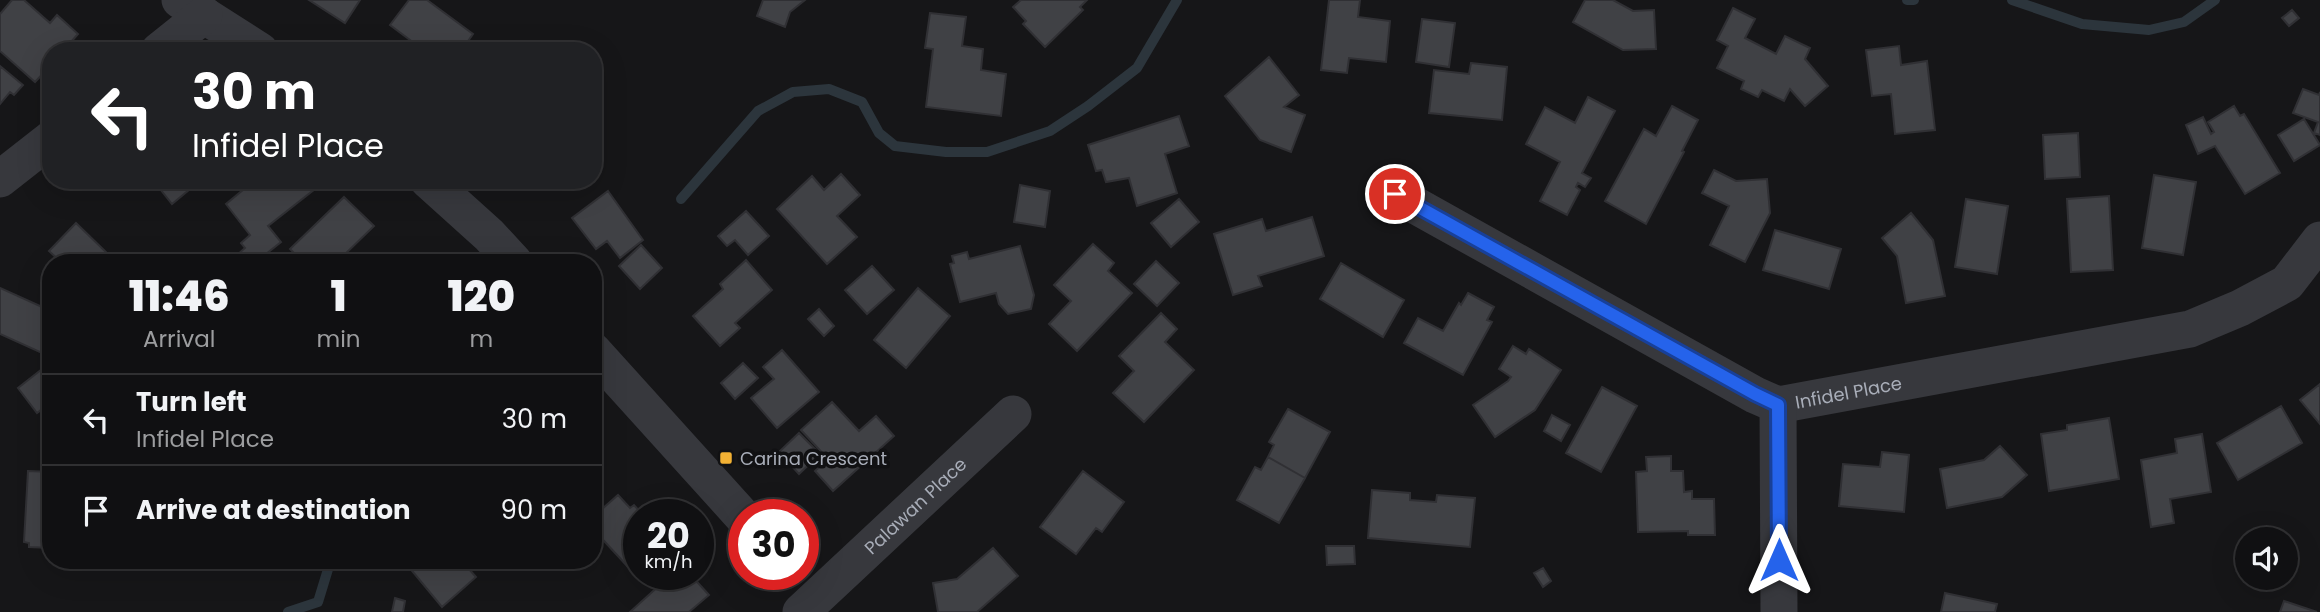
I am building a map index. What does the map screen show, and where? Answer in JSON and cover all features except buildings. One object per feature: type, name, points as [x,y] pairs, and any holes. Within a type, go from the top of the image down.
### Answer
[{"type":"street","points":[[166,42],[192,7],[246,42]]},
{"type":"street","points":[[0,180],[42,146]]},
{"type":"street","points":[[438,189],[507,254]]},
{"type":"street","name":"Infidel Place","points":[[1395,194],[1778,405],[2190,329],[2240,309],[2287,283],[2320,240]]},
{"type":"street","points":[[602,361],[728,500]]},
{"type":"street","points":[[1778,405],[1779,612]]},
{"type":"street","name":"Palawan Place","points":[[810,599],[1013,414]]},
{"type":"waterway","points":[[681,199],[758,111],[793,92],[829,89],[862,102],[879,133],[895,146],[946,152],[987,152],[1050,131],[1137,68],[1177,0]]},
{"type":"waterway","points":[[1907,0],[1914,0]]},
{"type":"waterway","points":[[2012,0],[2082,24],[2149,30],[2184,22],[2215,0]]},
{"type":"waterway","points":[[288,612],[318,602],[328,569]]},
{"type":"place","name":"Carina Crescent","points":[[726,458]]},
{"type":"route","points":[[1395,194],[1778,405],[1779,560]]}]
